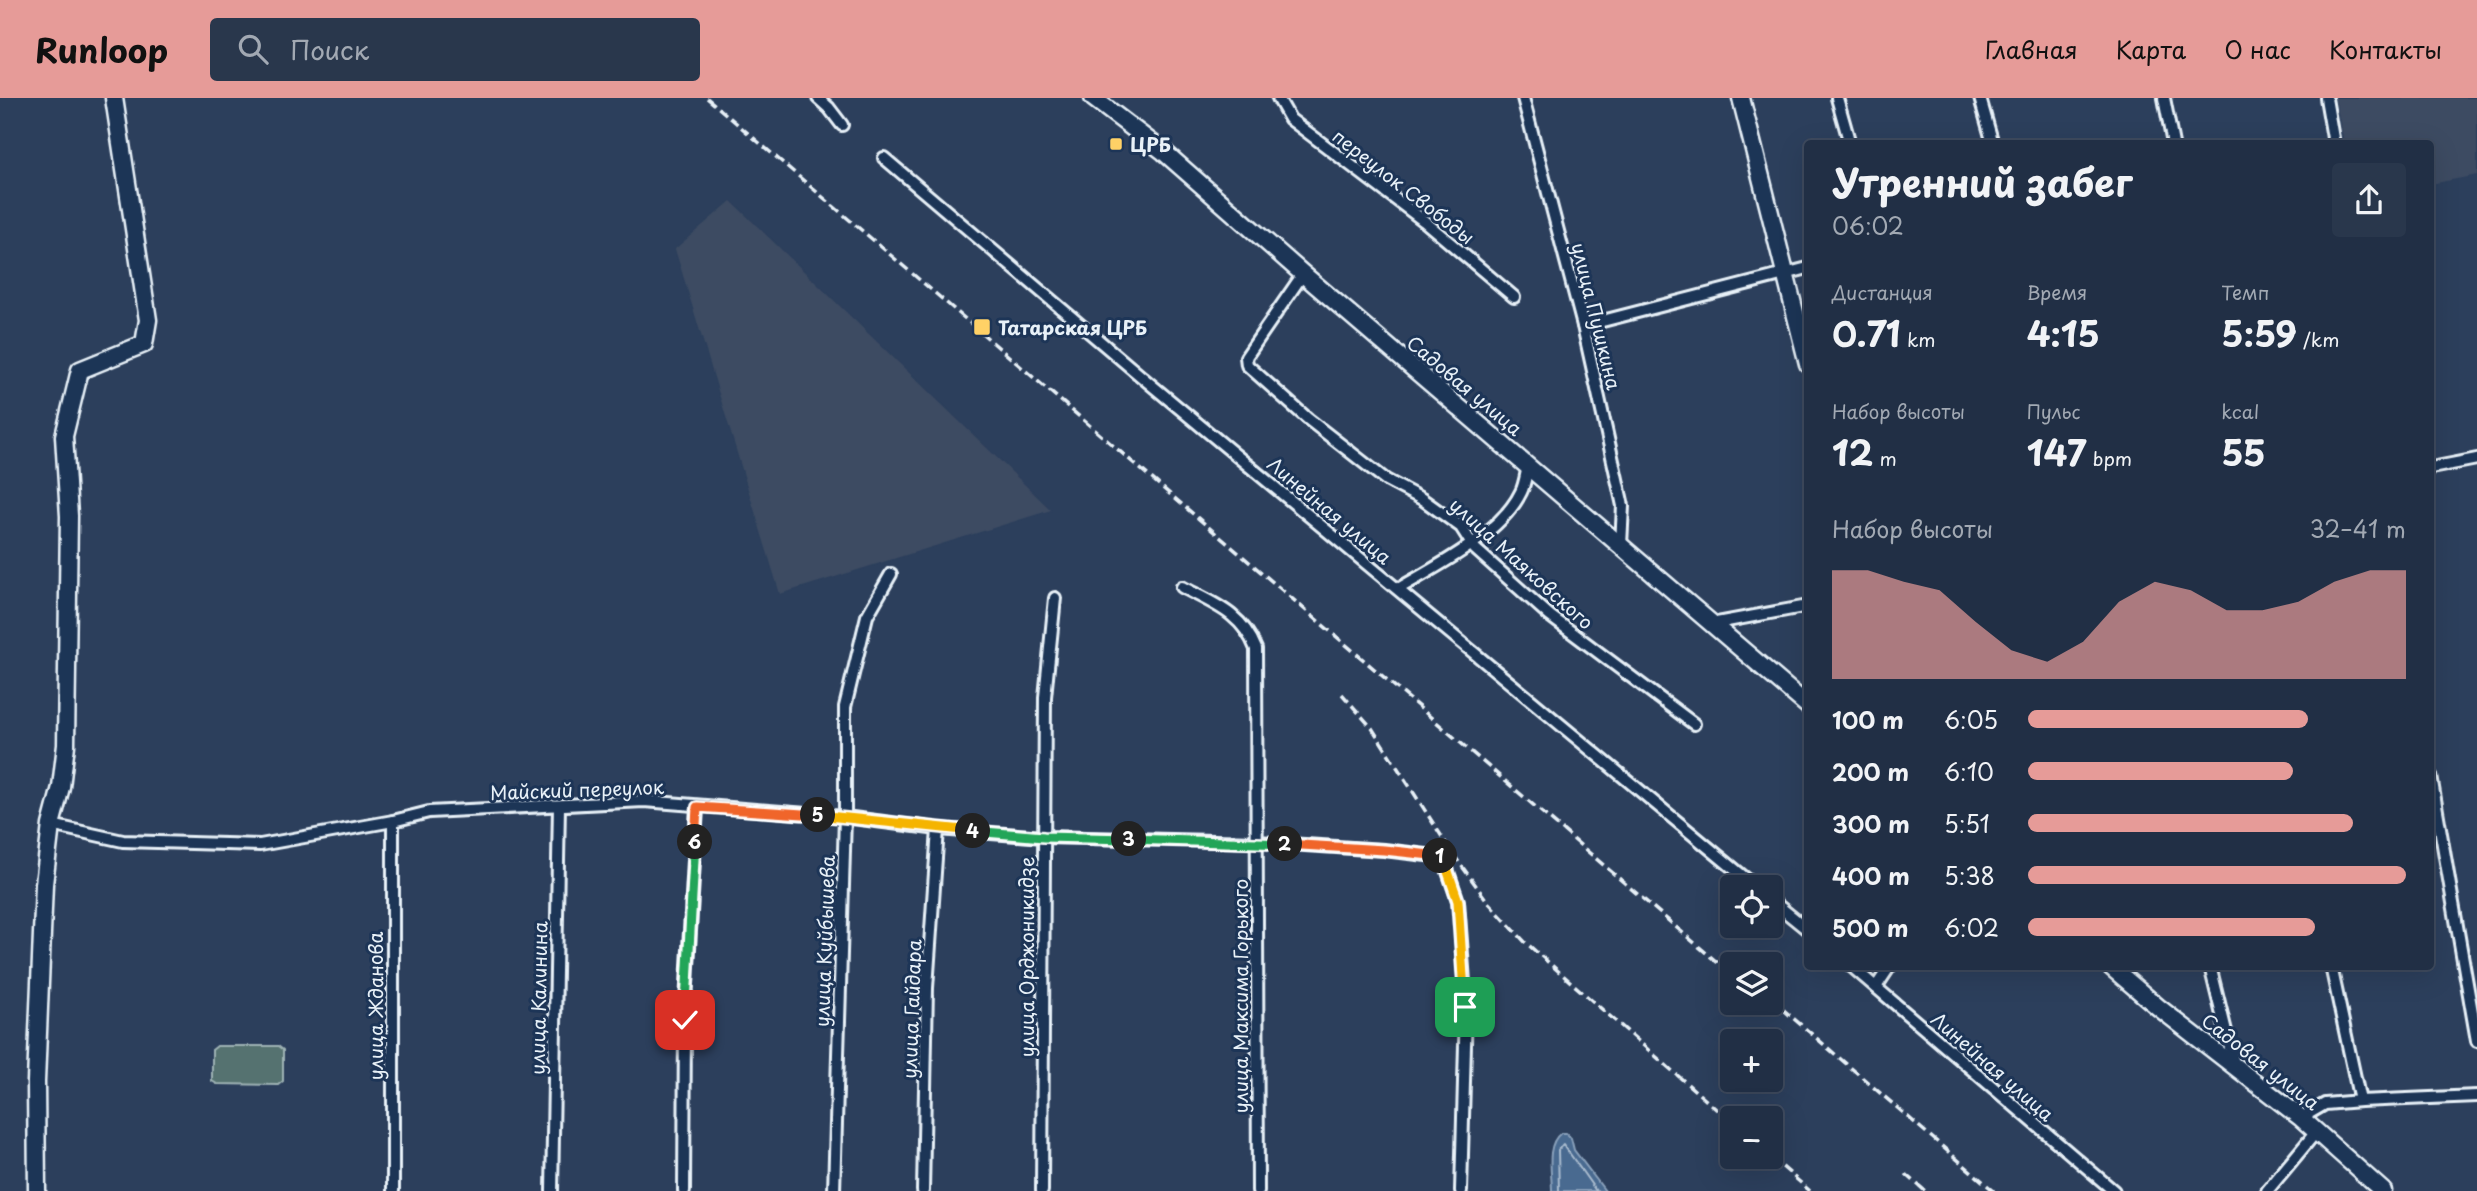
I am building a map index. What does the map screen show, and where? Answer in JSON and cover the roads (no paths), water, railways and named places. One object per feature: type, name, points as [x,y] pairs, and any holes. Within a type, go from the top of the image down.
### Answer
[{"type":"street","points":[[37,1191],[36,1082],[44,884],[51,825],[61,787],[66,745],[69,516],[64,436],[80,370],[144,344],[148,320],[114,98]]},
{"type":"street","points":[[818,98],[842,125]]},
{"type":"street","name":"Садовая улица","points":[[1093,98],[1164,152],[1804,703]]},
{"type":"street","name":"переулок Свободы","points":[[1278,98],[1290,118],[1424,221],[1514,298]]},
{"type":"street","name":"улица Пушкина","points":[[1523,98],[1583,326],[1623,506],[1621,545]]},
{"type":"street","points":[[1741,98],[1804,348]]},
{"type":"street","points":[[1837,98],[1849,140]]},
{"type":"street","points":[[1980,98],[1992,140]]},
{"type":"street","points":[[2164,98],[2172,140]]},
{"type":"street","points":[[2326,98],[2333,140]]},
{"type":"street","name":"Линейная улица","points":[[884,158],[1742,875]]},
{"type":"street","points":[[1583,326],[1804,269]]},
{"type":"street","name":"улица Маяковского","points":[[1303,274],[1247,357],[1247,365],[1308,419],[1386,480],[1422,499],[1461,527],[1475,549],[1550,616],[1694,724]]},
{"type":"street","points":[[2434,467],[2477,459]]},
{"type":"street","points":[[1398,589],[1493,526],[1512,508],[1522,490],[1528,466]]},
{"type":"street","name":"улица Куйбышева","points":[[834,1191],[845,817],[845,707],[867,616],[891,574]]},
{"type":"street","name":"улица Максима Горького","points":[[1182,587],[1234,615],[1250,633],[1256,649],[1258,1191]]},
{"type":"street","name":"улица Орджоникидзе","points":[[1042,1191],[1045,697],[1055,598]]},
{"type":"street","points":[[1711,624],[1804,607]]},
{"type":"street","points":[[2434,793],[2477,1041]]},
{"type":"street","name":"Майский переулок","points":[[51,825],[123,841],[260,845],[429,812],[644,801],[1044,837],[1258,842],[1384,850],[1443,857],[1458,901],[1465,1007],[1461,1191]]},
{"type":"street","name":"улица Калинина","points":[[552,1191],[559,806]]},
{"type":"street","points":[[684,1191],[685,1020],[697,807]]},
{"type":"street","name":"улица Жданова","points":[[393,821],[393,1191]]},
{"type":"street","name":"улица Гайдара","points":[[923,1191],[928,988],[938,829]]},
{"type":"street","points":[[1783,910],[1804,927]]},
{"type":"street","name":"Линейная улица","points":[[1856,970],[2114,1191]]},
{"type":"street","points":[[1876,987],[1887,970]]},
{"type":"street","name":"Садовая улица","points":[[2115,970],[2301,1118],[2383,1191]]},
{"type":"street","points":[[2211,970],[2235,1068]]},
{"type":"street","points":[[2332,970],[2360,1101]]},
{"type":"street","points":[[2301,1118],[2325,1104],[2477,1096]]},
{"type":"street","points":[[2267,1191],[2316,1132]]},
{"type":"water","points":[[1561,1133],[1566,1133],[1571,1138],[1574,1150],[1605,1191],[1552,1191],[1551,1152]]},
{"type":"railway","points":[[707,98],[1720,965]]},
{"type":"railway","points":[[1342,694],[1372,728],[1453,854],[1488,902],[1525,942],[1720,1113]]},
{"type":"railway","points":[[1783,1009],[1994,1191]]},
{"type":"railway","points":[[1783,1167],[1810,1191]]},
{"type":"railway","points":[[1906,1174],[1925,1191]]},
{"type":"place","name":"ЦРБ","points":[[1116,144]]},
{"type":"place","name":"Татарская ЦРБ","points":[[982,327]]}]
